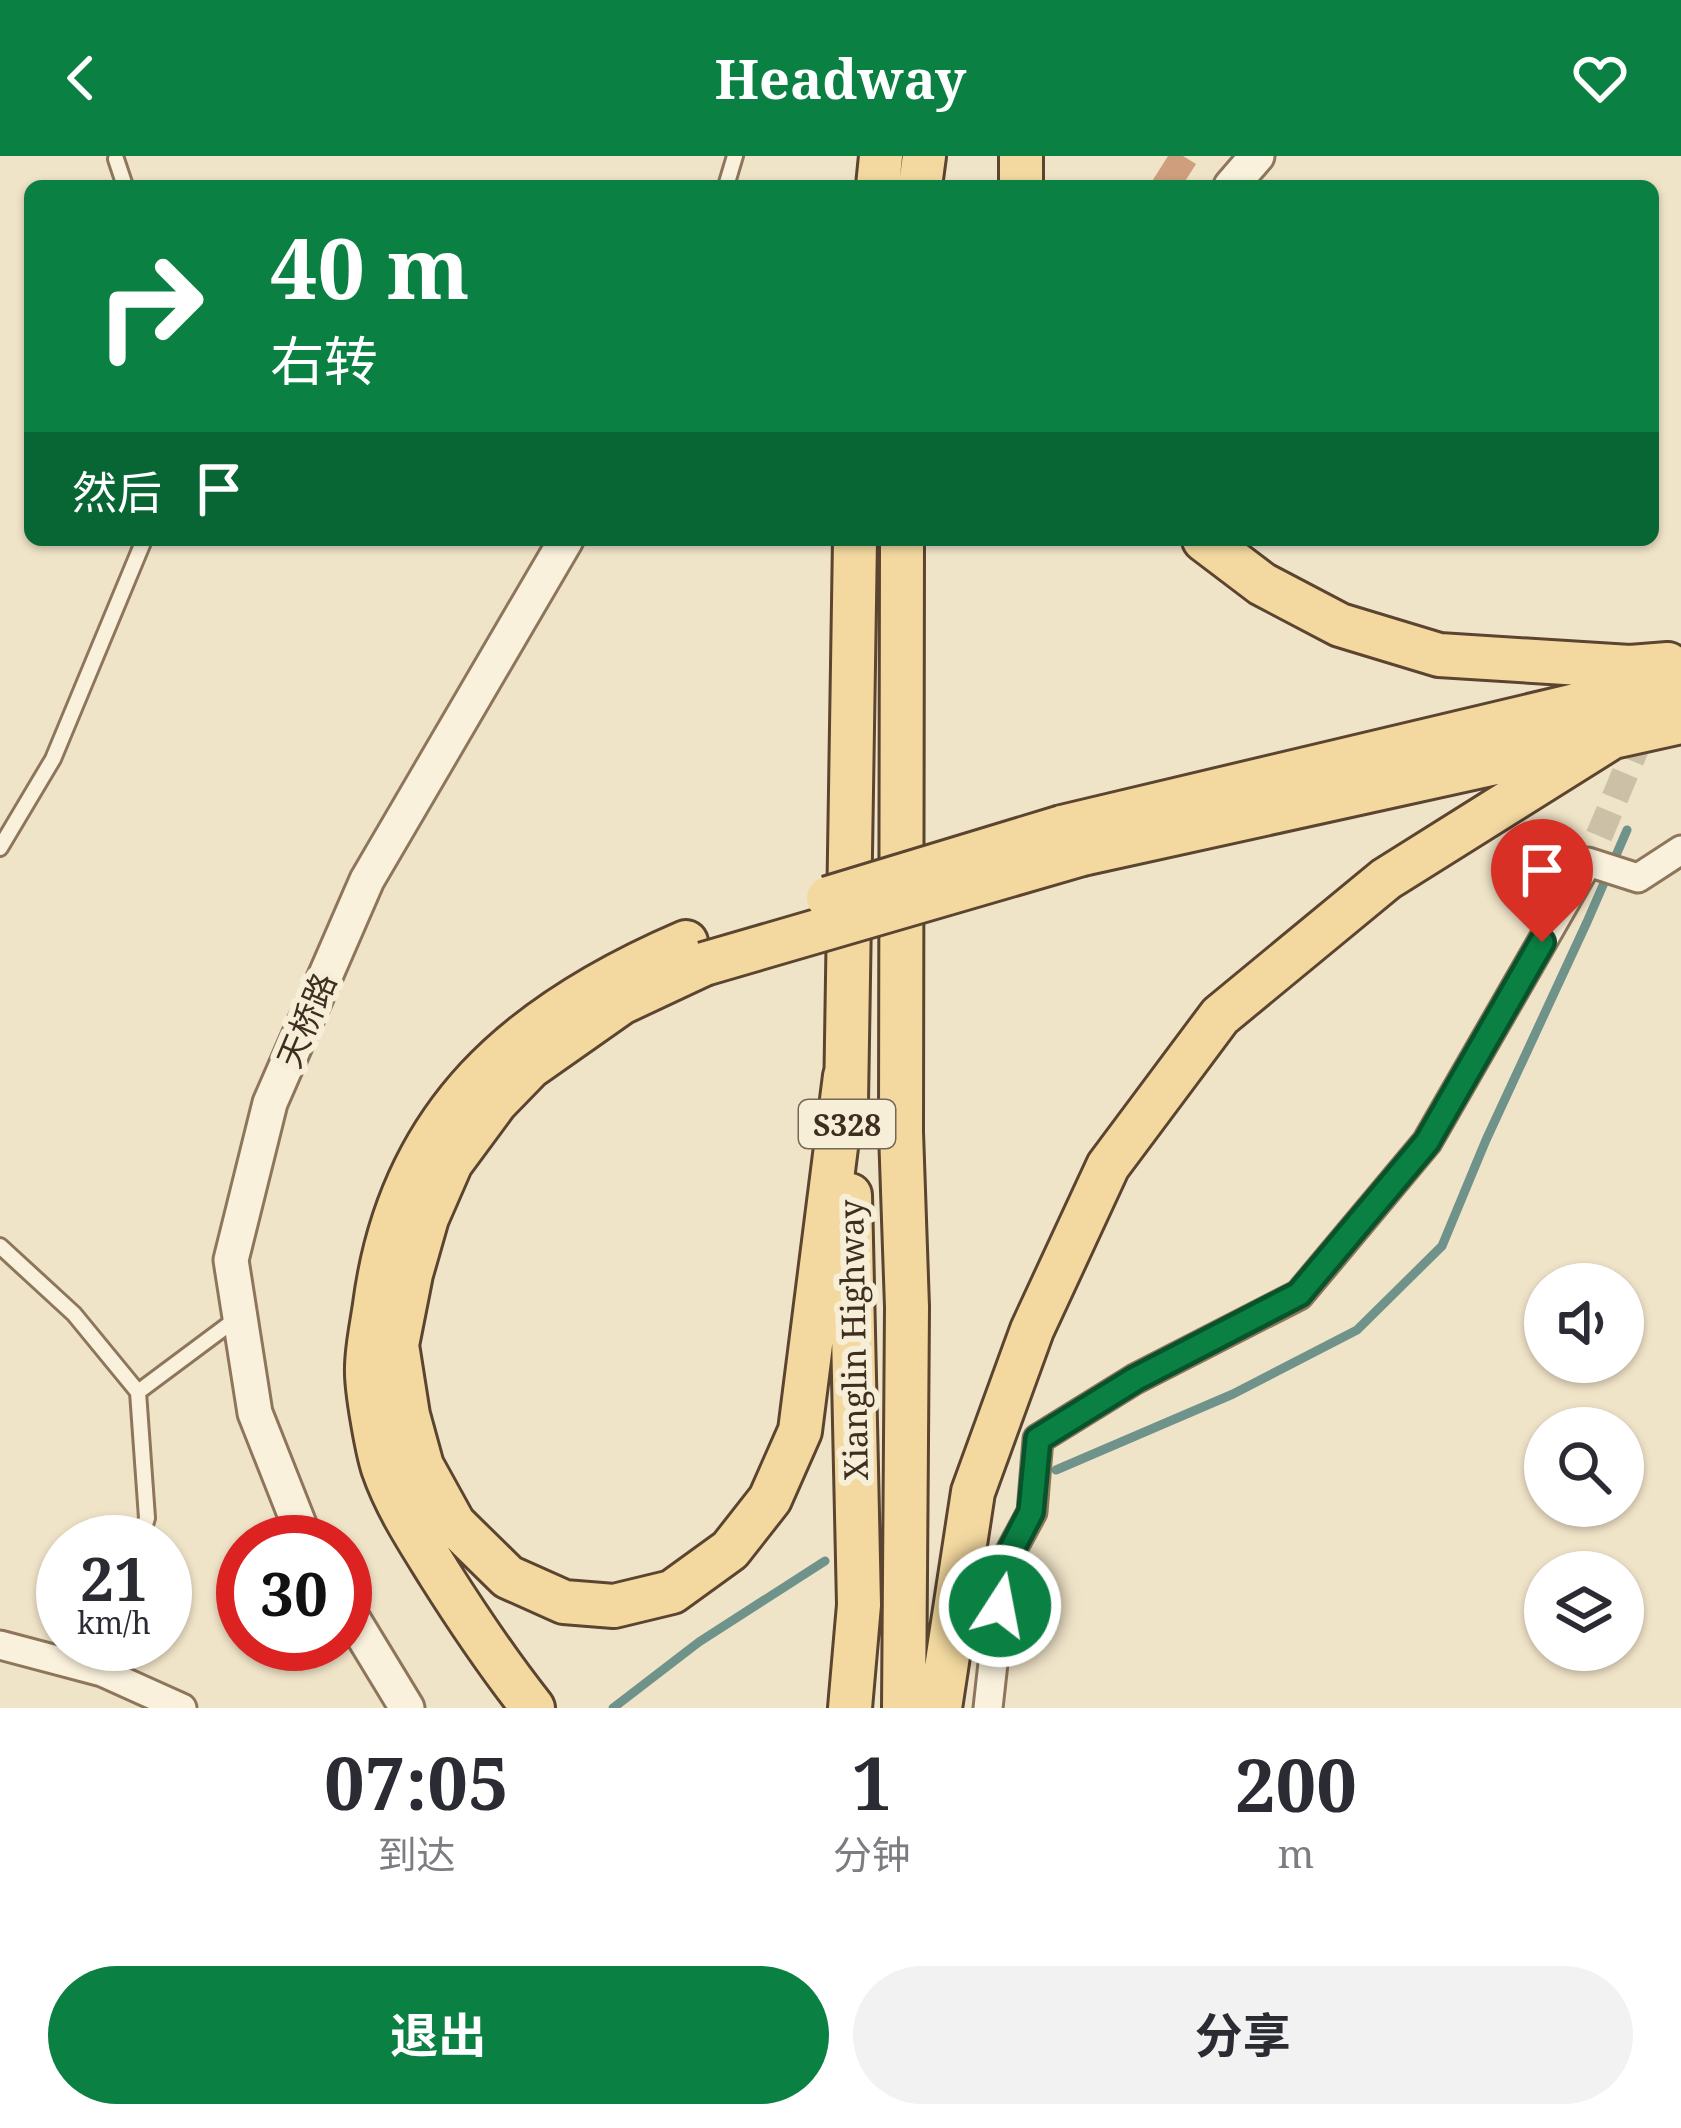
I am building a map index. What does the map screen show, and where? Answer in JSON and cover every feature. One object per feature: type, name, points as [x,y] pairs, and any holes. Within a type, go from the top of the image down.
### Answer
[{"type":"main road","name":"Xianglin Highway","points":[[850,1708],[859,1605],[845,1076],[855,546]]},
{"type":"main road","name":"Xianglin Highway","points":[[902,546],[901,1132],[907,1307],[904,1708]]},
{"type":"main road","points":[[1212,546],[1262,584],[1340,625],[1438,656],[1630,667],[1681,664]]},
{"type":"main road","points":[[516,1698],[407,1523],[382,1466],[367,1371],[377,1288],[395,1216],[424,1151],[484,1070],[528,1029],[627,967],[701,950],[1072,841],[1681,680]]},
{"type":"main road","points":[[1072,841],[1681,722]]},
{"type":"main road","points":[[940,1708],[974,1492],[1032,1330],[1108,1166],[1220,1016],[1386,879],[1614,736]]},
{"type":"main road","points":[[701,950],[530,1067],[496,1102],[451,1162],[427,1218],[397,1345],[408,1414],[422,1466],[454,1524],[508,1577],[564,1602],[614,1606],[672,1592],[730,1550],[770,1499],[800,1431],[845,1076]]},
{"type":"street","points":[[1236,180],[1257,156]]},
{"type":"street","name":"天桥路","points":[[295,1515],[255,1413],[231,1260],[270,1103],[367,880],[562,546]]},
{"type":"street","points":[[988,1708],[1004,1564],[1031,1512],[1038,1439],[1135,1379],[1299,1294],[1427,1142],[1592,854],[1638,878],[1681,850]]},
{"type":"street","points":[[966,1540],[1015,1540]]},
{"type":"street","points":[[0,1645],[36,1649]]},
{"type":"street","points":[[372,1650],[407,1708]]},
{"type":"street","points":[[126,1671],[182,1708]]},
{"type":"lane","points":[[0,848],[53,759],[142,546]]},
{"type":"lane","points":[[0,1246],[74,1314],[138,1392],[148,1515]]},
{"type":"lane","points":[[138,1392],[240,1316]]},
{"type":"building","points":[[1168,156],[1183,156],[1196,164],[1186,180],[1153,180]]},
{"type":"waterway","points":[[1056,1470],[1233,1394],[1357,1330],[1442,1246],[1627,830]]},
{"type":"waterway","points":[[613,1708],[699,1642],[825,1561]]},
{"type":"tunnel","points":[[1599,836],[1647,721]]},
{"type":"route","points":[[1000,1606],[1004,1564],[1031,1512],[1038,1439],[1135,1379],[1299,1294],[1427,1142],[1542,942]]}]
